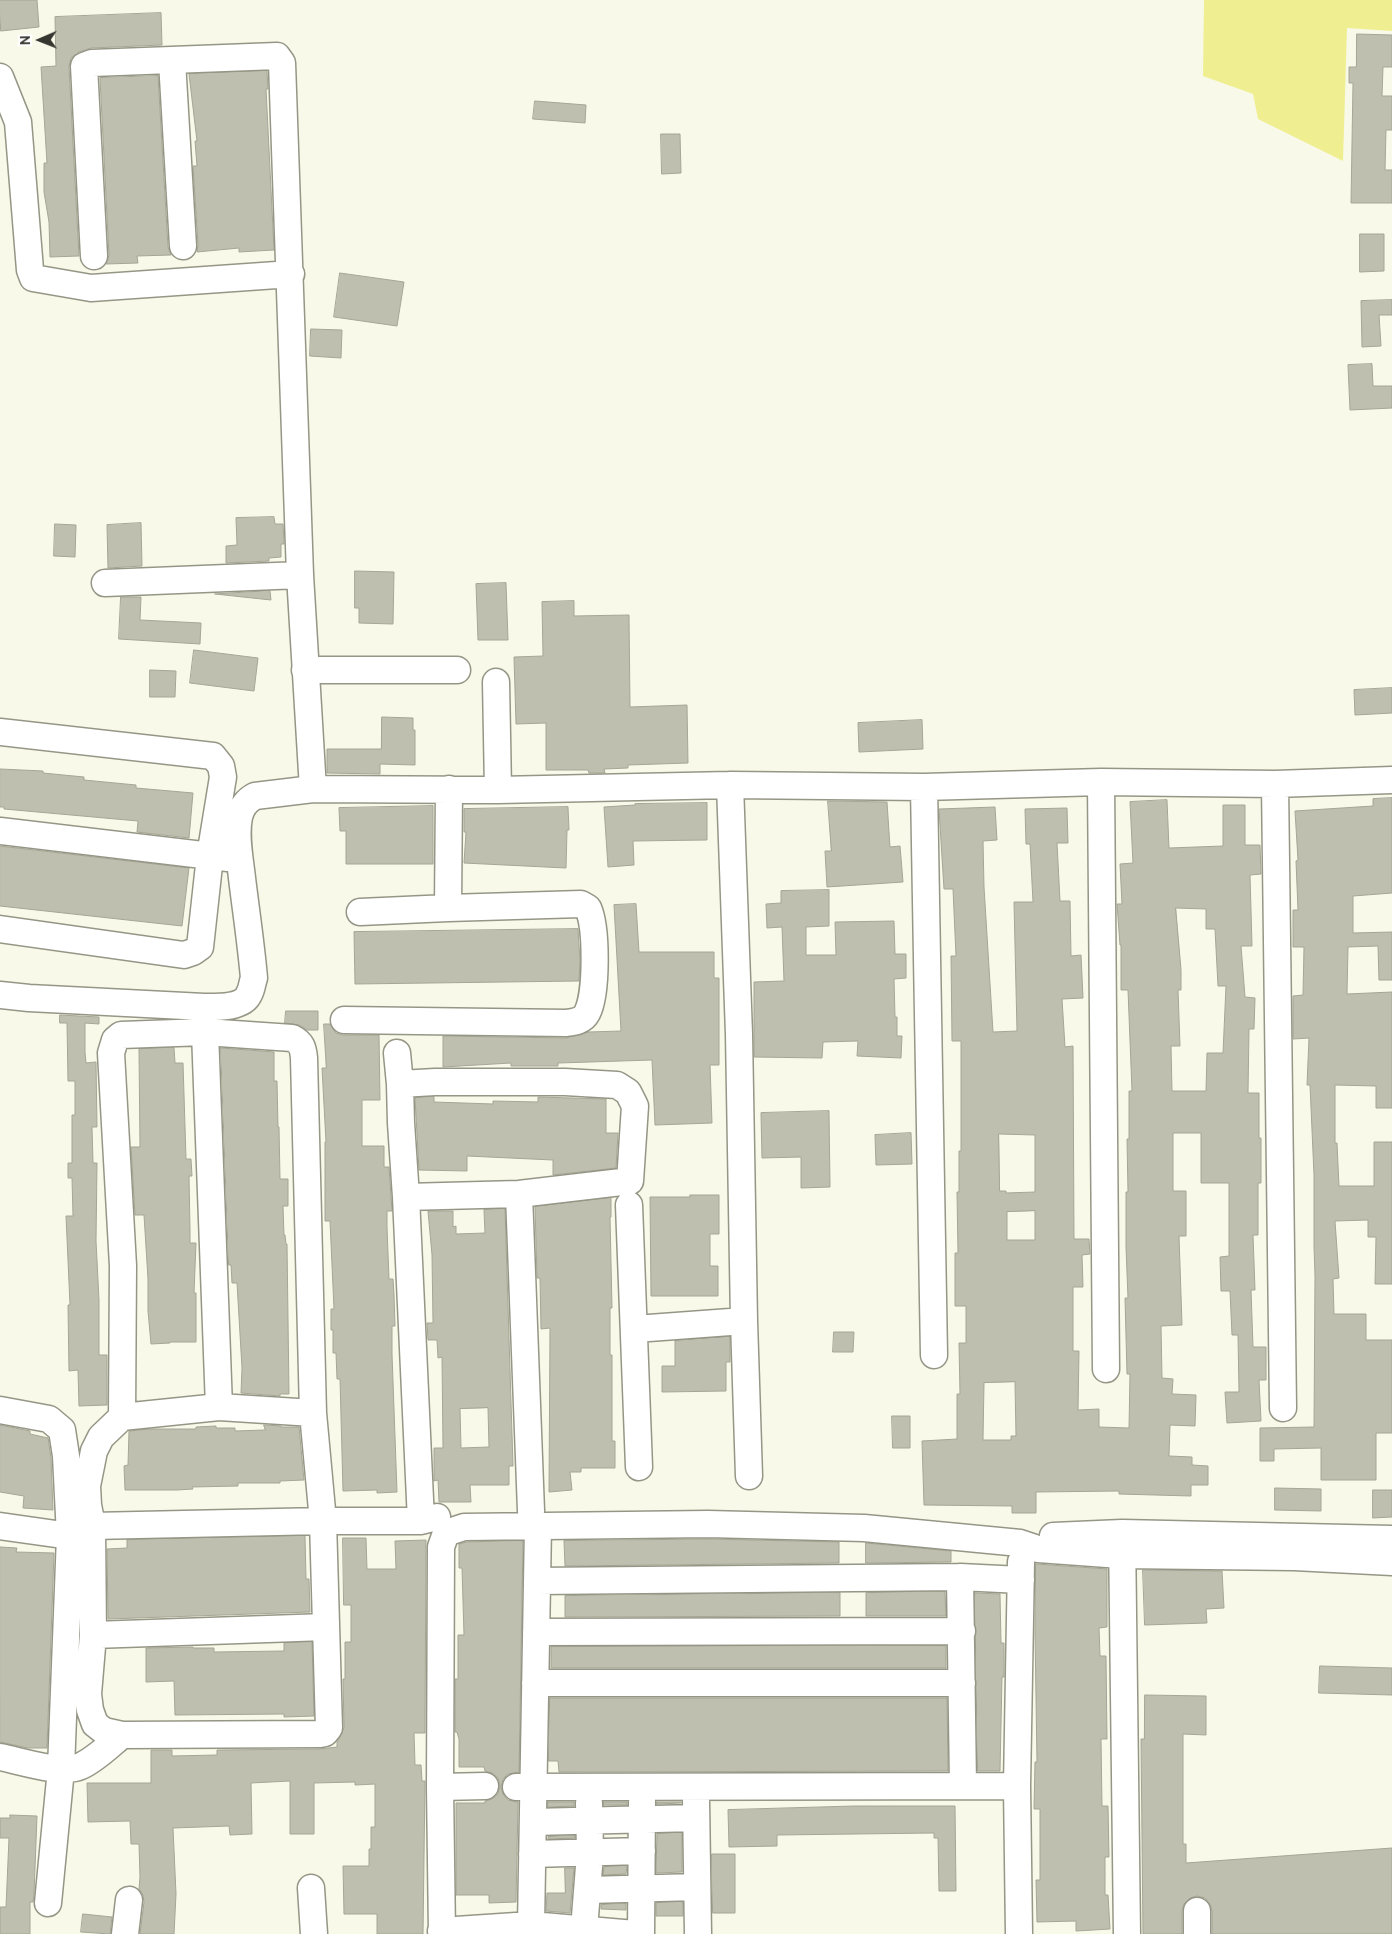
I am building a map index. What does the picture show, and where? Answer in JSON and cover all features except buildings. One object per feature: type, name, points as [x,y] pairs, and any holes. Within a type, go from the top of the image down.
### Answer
[{"type":"street","points":[[94,256],[83,67],[85,64],[172,61],[274,54],[281,60],[291,274],[300,576],[313,789]]},
{"type":"street","points":[[172,61],[183,246]]},
{"type":"street","points":[[0,77],[18,122],[30,270],[33,278],[90,288],[291,274]]},
{"type":"street","points":[[105,583],[300,576]]},
{"type":"street","points":[[305,670],[457,670]]},
{"type":"street","points":[[496,682],[498,790]]},
{"type":"street","points":[[0,732],[213,756],[221,766],[223,777],[210,856],[200,947],[193,952],[184,955],[0,928]]},
{"type":"street","points":[[0,995],[204,1007],[222,1007],[238,1003],[249,996],[254,978],[240,859],[239,816],[249,799],[255,796],[313,789],[498,790],[730,785],[924,786],[1101,782],[1275,784],[1392,780]]},
{"type":"street","points":[[1101,782],[1106,1369]]},
{"type":"street","points":[[1275,784],[1283,1408]]},
{"type":"street","points":[[730,785],[739,1034],[749,1476]]},
{"type":"street","points":[[924,786],[934,1355]]},
{"type":"street","points":[[448,908],[449,789]]},
{"type":"street","points":[[0,831],[240,859]]},
{"type":"street","points":[[344,1020],[566,1023],[580,1021],[587,1014],[593,994],[593,929],[588,908],[581,904],[360,912]]},
{"type":"street","points":[[205,1032],[219,1408]]},
{"type":"street","points":[[0,1410],[49,1419],[62,1430],[81,1531],[93,1635],[88,1694],[90,1710],[95,1724],[104,1732],[122,1735],[326,1733],[329,1728],[323,1521],[313,1413],[304,1058],[302,1046],[292,1038],[205,1032],[121,1035],[115,1040],[111,1053],[123,1266],[122,1417]]},
{"type":"street","points":[[397,1053],[406,1197],[421,1521]]},
{"type":"street","points":[[400,1084],[434,1082],[565,1082],[617,1085],[628,1092],[635,1106],[630,1181],[519,1194],[406,1197]]},
{"type":"street","points":[[519,1194],[537,1581],[535,1683],[525,1787],[533,1822],[531,1925]]},
{"type":"street","points":[[629,1206],[640,1467]]},
{"type":"street","points":[[635,1328],[744,1321]]},
{"type":"street","points":[[48,1903],[81,1531],[88,1506],[87,1486],[94,1450],[101,1437],[122,1417],[219,1408],[313,1413]]},
{"type":"street","points":[[0,1526],[81,1531],[323,1521],[421,1521],[449,1514],[535,1518],[706,1515],[1020,1543],[1040,1536],[1294,1557],[1392,1562]]},
{"type":"street","points":[[535,1518],[464,1527],[446,1533],[440,1547],[442,1933],[531,1925],[630,1934],[642,1890],[641,1787]]},
{"type":"street","points":[[1122,1544],[1392,1539]]},
{"type":"street","points":[[1019,1934],[1017,1786],[1020,1543]]},
{"type":"street","points":[[1122,1544],[1127,1934]]},
{"type":"street","points":[[537,1581],[960,1578],[1021,1580]]},
{"type":"street","points":[[960,1578],[963,1786]]},
{"type":"street","points":[[93,1635],[326,1627]]},
{"type":"street","points":[[536,1632],[962,1631]]},
{"type":"street","points":[[535,1683],[962,1683]]},
{"type":"street","points":[[0,1757],[61,1769],[76,1768],[83,1765],[122,1735]]},
{"type":"street","points":[[440,1787],[485,1786]]},
{"type":"street","points":[[525,1787],[1017,1786]]},
{"type":"street","points":[[584,1929],[590,1854],[590,1787]]},
{"type":"street","points":[[696,1787],[698,1934]]},
{"type":"street","points":[[533,1822],[696,1818]]},
{"type":"street","points":[[532,1854],[590,1854],[642,1851]]},
{"type":"street","points":[[588,1890],[698,1887]]},
{"type":"street","points":[[311,1888],[314,1934]]},
{"type":"street","points":[[126,1934],[129,1900]]},
{"type":"shaded area","points":[[1204,0],[1392,0],[1392,31],[1347,28],[1343,161],[1258,119],[1253,94],[1203,76]]}]
